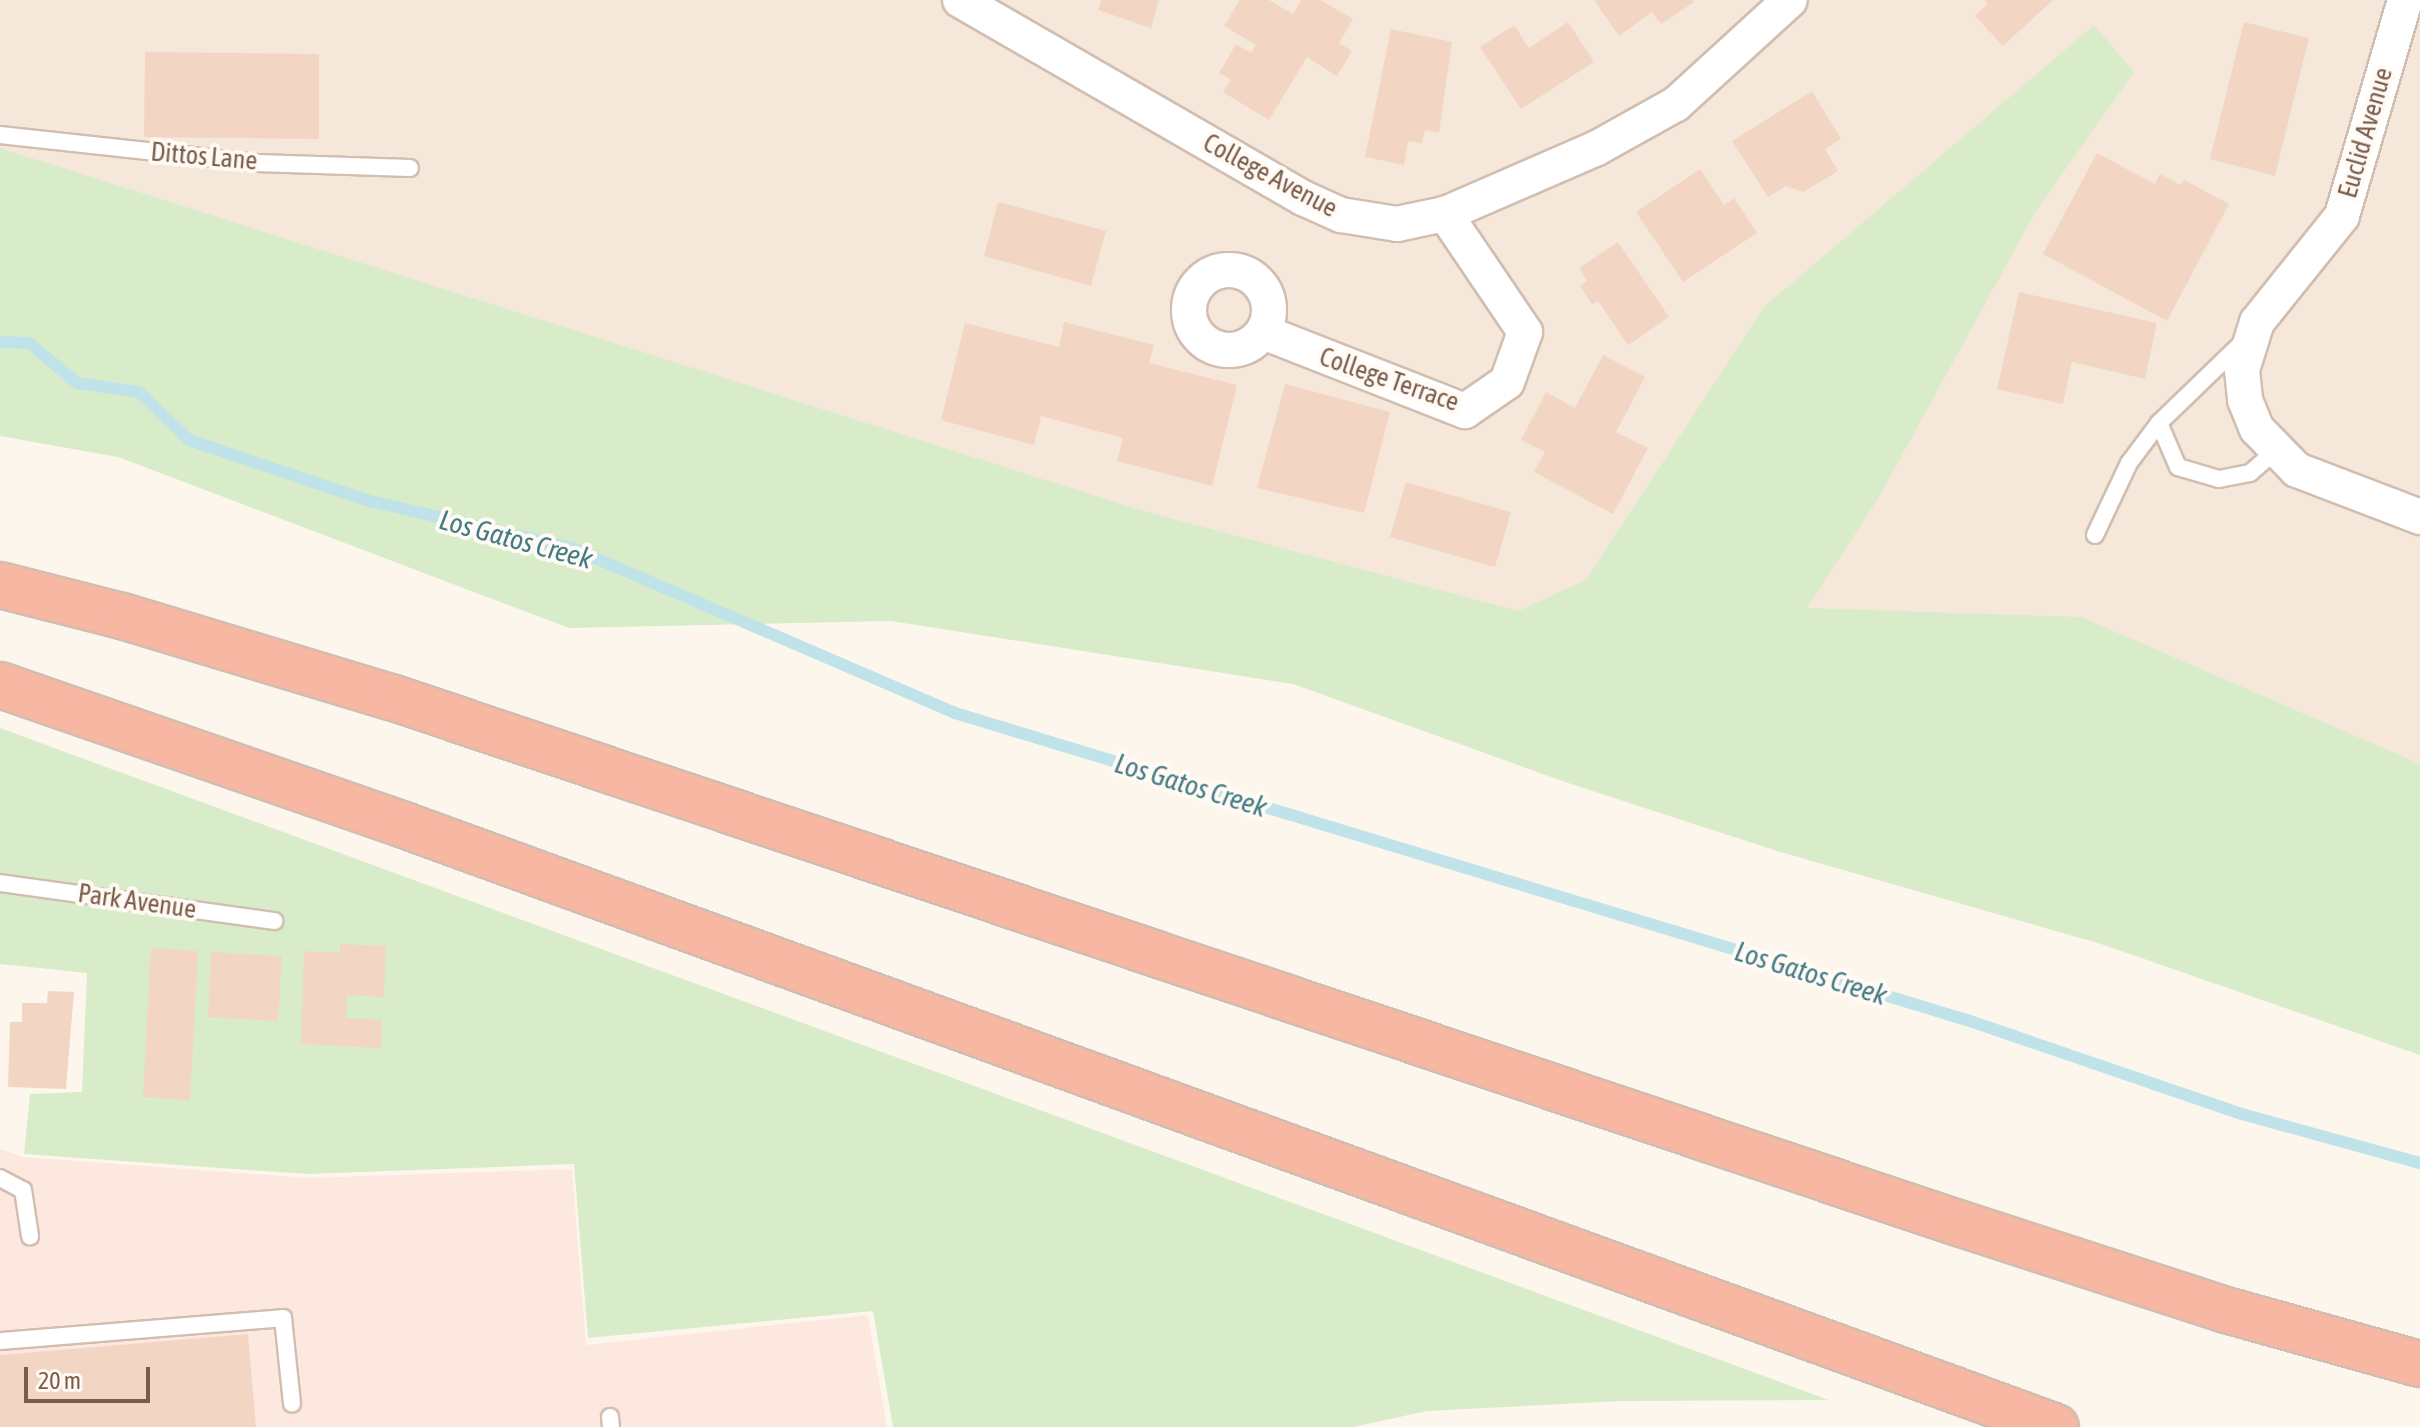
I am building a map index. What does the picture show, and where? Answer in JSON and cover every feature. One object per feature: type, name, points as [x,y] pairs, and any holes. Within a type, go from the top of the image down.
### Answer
[{"type":"highway","points":[[0,585],[122,616],[391,697],[1973,1228],[2226,1310],[2420,1364]]},
{"type":"highway","points":[[0,685],[265,775],[2056,1427]]},
{"type":"street","name":"College Avenue","points":[[960,0],[1341,215],[1397,224],[1445,214],[1597,148],[1676,104],[1790,0]]},
{"type":"street","name":"Euclid Avenue","points":[[2405,0],[2342,216],[2251,334],[2242,370],[2245,400],[2257,429],[2275,451],[2297,470],[2420,517]]},
{"type":"street","name":"College Terrace","points":[[1263,332],[1465,411],[1507,382],[1525,332],[1445,214]]},
{"type":"lane","name":"Dittos Lane","points":[[0,135],[257,163],[410,168]]},
{"type":"lane","points":[[2095,535],[2129,463],[2159,423],[2193,385],[2251,334]]},
{"type":"lane","points":[[2159,423],[2178,467],[2219,479],[2250,473],[2275,451]]},
{"type":"lane","name":"Park Avenue","points":[[0,883],[274,921]]},
{"type":"lane","points":[[0,1178],[23,1190],[30,1236]]},
{"type":"lane","points":[[0,1341],[283,1318],[292,1404]]},
{"type":"shaded area","points":[[0,0],[2420,0],[2420,796],[1524,636],[0,164]]},
{"type":"shaded area","points":[[0,1149],[24,1157],[308,1178],[572,1169],[586,1345],[868,1315],[887,1427],[0,1427]]},
{"type":"green space","points":[[2094,25],[2134,72],[2036,211],[1879,497],[1807,608],[2081,617],[2420,764],[2420,1055],[2101,944],[1777,851],[1568,783],[1293,684],[891,621],[569,628],[118,457],[0,436],[0,148],[1140,510],[1518,611],[1586,580],[1764,307]]},
{"type":"green space","points":[[0,728],[1829,1400],[1621,1401],[1427,1411],[1353,1427],[893,1427],[873,1311],[588,1338],[574,1164],[307,1174],[24,1154],[30,1094],[82,1092],[87,973],[0,964]]},
{"type":"building","points":[[1101,0],[1159,0],[1151,28],[1098,10]]},
{"type":"building","points":[[1240,0],[1269,0],[1293,14],[1301,0],[1320,0],[1353,19],[1339,43],[1352,51],[1337,76],[1307,57],[1269,120],[1223,92],[1231,80],[1219,73],[1236,44],[1251,53],[1256,45],[1224,26]]},
{"type":"building","points":[[1594,0],[1694,2],[1661,24],[1652,12],[1619,36]]},
{"type":"building","points":[[1985,0],[2053,0],[2003,46],[1975,16],[1988,4]]},
{"type":"building","points":[[1568,22],[1594,62],[1521,109],[1480,47],[1514,25],[1529,48]]},
{"type":"building","points":[[2244,22],[2309,38],[2275,176],[2210,159]]},
{"type":"building","points":[[1391,29],[1452,42],[1439,133],[1425,130],[1422,143],[1408,141],[1404,165],[1365,157]]},
{"type":"building","points":[[145,52],[319,54],[319,139],[144,137]]},
{"type":"building","points":[[1812,91],[1841,139],[1825,149],[1838,171],[1803,192],[1786,186],[1768,197],[1732,141]]},
{"type":"building","points":[[2097,153],[2155,184],[2160,174],[2180,185],[2184,180],[2229,204],[2167,321],[2043,254]]},
{"type":"building","points":[[1700,169],[1724,205],[1734,198],[1757,233],[1683,282],[1636,212]]},
{"type":"building","points":[[998,202],[1106,231],[1091,286],[984,256]]},
{"type":"building","points":[[1618,242],[1669,317],[1628,345],[1598,301],[1592,304],[1580,286],[1587,281],[1579,268]]},
{"type":"building","points":[[2019,292],[2157,323],[2145,379],[2072,362],[2063,404],[1997,389]]},
{"type":"building","points":[[1064,322],[1154,345],[1149,363],[1237,385],[1212,486],[1117,461],[1123,438],[1041,416],[1034,445],[941,420],[965,323],[1059,347]]},
{"type":"building","points":[[1603,355],[1645,377],[1616,432],[1648,448],[1613,514],[1534,472],[1545,452],[1521,440],[1546,392],[1575,408]]},
{"type":"building","points":[[1285,384],[1390,412],[1364,513],[1257,488]]},
{"type":"building","points":[[1406,482],[1511,512],[1495,567],[1390,537]]},
{"type":"building","points":[[340,944],[386,946],[384,997],[347,995],[346,1018],[382,1020],[381,1048],[301,1044],[304,951],[340,953]]},
{"type":"building","points":[[151,948],[198,951],[190,1100],[143,1097]]},
{"type":"building","points":[[211,952],[282,956],[278,1021],[208,1017]]},
{"type":"building","points":[[48,991],[74,992],[66,1089],[8,1087],[10,1022],[22,1022],[22,1003],[47,1003]]},
{"type":"building","points":[[248,1334],[256,1427],[0,1427],[0,1355]]},
{"type":"waterway","name":"Los Gatos Creek","points":[[0,342],[29,343],[77,383],[139,392],[189,440],[366,500],[572,548],[955,713],[1967,1020],[2242,1114],[2420,1163]]}]
